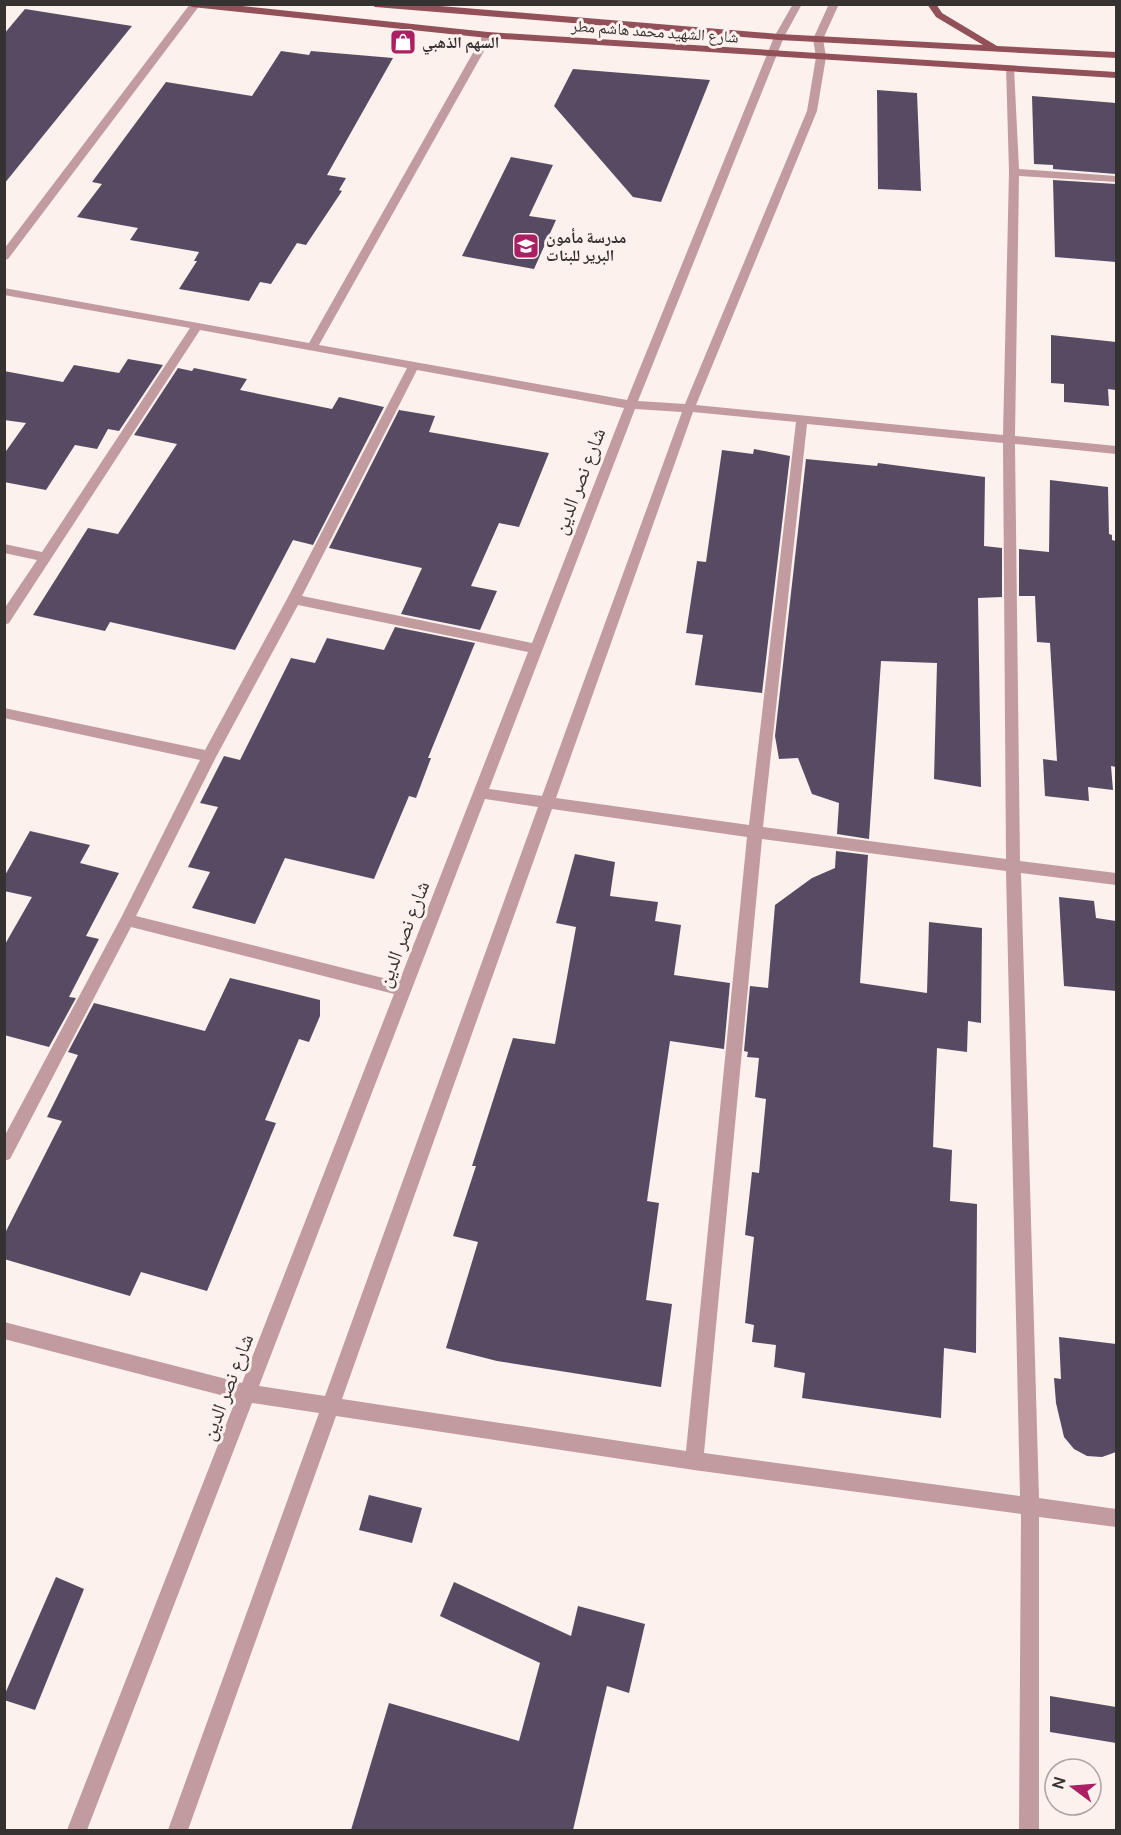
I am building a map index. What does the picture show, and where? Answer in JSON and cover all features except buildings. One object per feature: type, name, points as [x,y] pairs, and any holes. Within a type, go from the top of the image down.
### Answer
[{"type":"main road","name":"شارع الشهيد محمد هاشم مطر","points":[[375,4],[779,37],[1116,55]]},
{"type":"main road","points":[[932,4],[939,15],[994,47]]},
{"type":"main road","name":"شارع الشهيد محمد هاشم مطر","points":[[194,5],[488,34],[1116,75]]},
{"type":"street","name":"شارع نصر الدين","points":[[77,1830],[631,405],[779,37],[798,4]]},
{"type":"street","points":[[178,1830],[690,408],[812,111],[821,57],[818,39],[834,4]]},
{"type":"street","points":[[4,257],[194,5]]},
{"type":"street","points":[[312,346],[488,34]]},
{"type":"street","points":[[1009,68],[1014,172],[1009,439],[1013,866],[1030,1507],[1029,1830]]},
{"type":"street","points":[[1014,172],[1116,179]]},
{"type":"street","points":[[4,291],[631,405],[690,408],[1116,450]]},
{"type":"street","points":[[4,620],[197,326]]},
{"type":"street","points":[[4,1154],[414,365]]},
{"type":"street","points":[[694,1461],[755,832],[802,419]]},
{"type":"street","points":[[4,548],[46,557]]},
{"type":"street","points":[[294,598],[536,649]]},
{"type":"street","points":[[4,713],[209,756]]},
{"type":"street","points":[[480,793],[1116,879]]},
{"type":"street","points":[[127,920],[404,990]]},
{"type":"street","points":[[4,1330],[247,1393],[694,1461],[1116,1518]]},
{"type":"place","name":"السهم الذهبي","points":[[403,42]]},
{"type":"place","name":"مدرسة مأمون البرير للبنات","points":[[526,246]]}]
